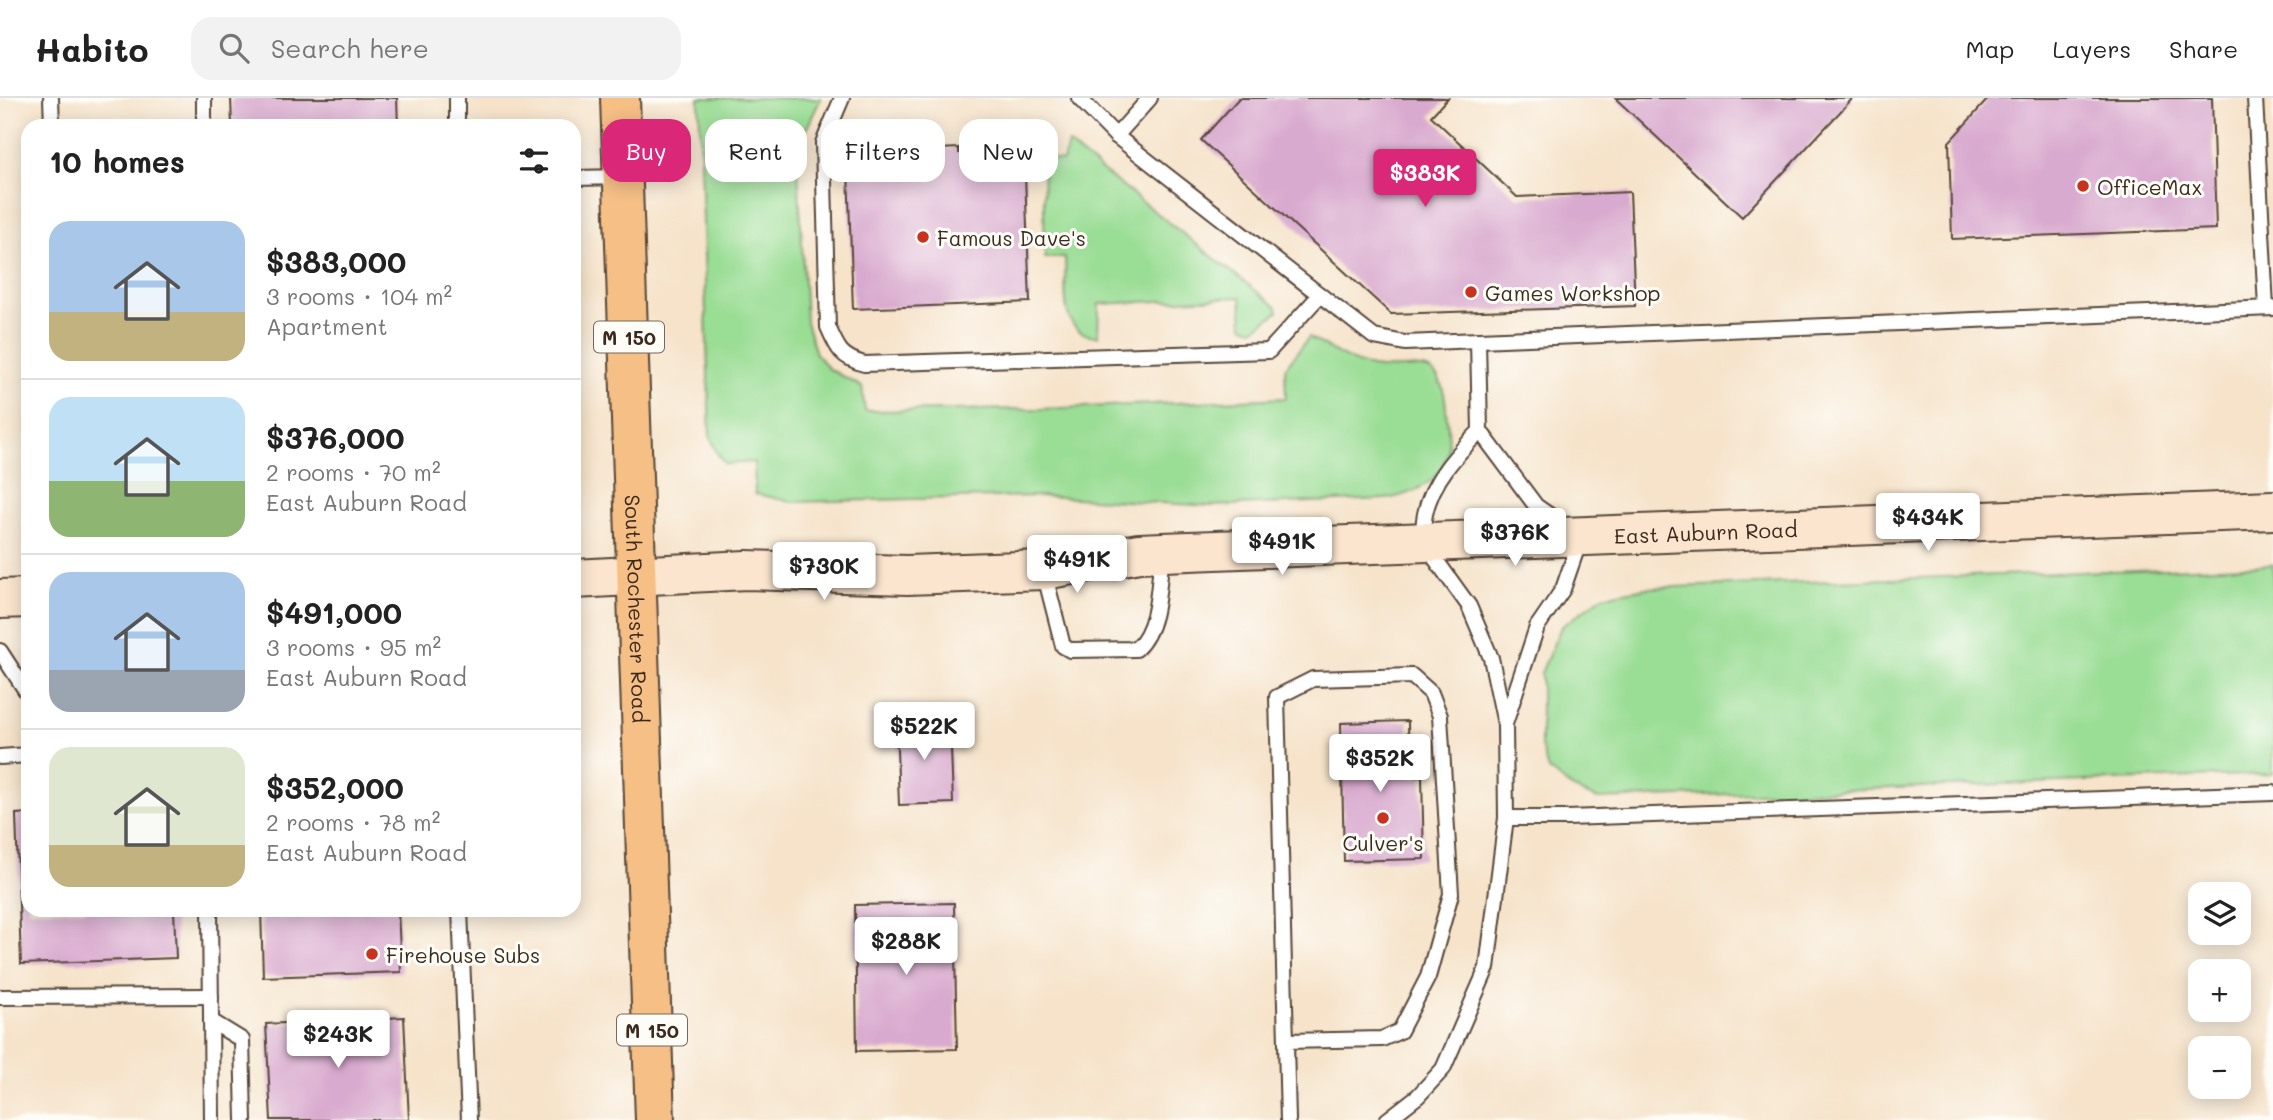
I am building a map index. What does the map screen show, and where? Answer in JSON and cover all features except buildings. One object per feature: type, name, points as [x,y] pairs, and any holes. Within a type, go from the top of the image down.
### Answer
[{"type":"main road","name":"South Rochester Road","points":[[620,98],[621,119]]},
{"type":"main road","name":"South Rochester Road","points":[[624,182],[655,1120]]},
{"type":"main road","name":"East Auburn Road","points":[[581,579],[746,570],[907,575],[1044,570],[1139,553],[2273,510]]},
{"type":"main road","points":[[0,599],[21,598]]},
{"type":"lane","points":[[51,98],[52,119]]},
{"type":"lane","points":[[204,98],[204,119]]},
{"type":"lane","points":[[457,98],[457,119]]},
{"type":"lane","points":[[842,98],[823,143],[828,327],[847,359],[864,364],[1269,351],[1320,295]]},
{"type":"lane","points":[[1079,98],[1116,136],[1374,337],[1405,343],[2270,308],[2255,98]]},
{"type":"lane","points":[[1116,136],[1150,98]]},
{"type":"lane","points":[[581,178],[602,177]]},
{"type":"lane","points":[[1478,340],[1480,430],[1536,506],[1581,537],[1563,589],[1536,626],[1505,724]]},
{"type":"lane","points":[[1388,1120],[1418,1096],[1443,1069],[1487,968],[1506,818],[1505,724],[1491,658],[1479,628],[1469,606],[1423,541],[1425,512],[1436,487],[1451,460],[1480,430]]},
{"type":"lane","points":[[1044,570],[1063,646],[1070,650],[1136,649],[1151,628],[1163,552]]},
{"type":"lane","points":[[0,651],[21,683]]},
{"type":"lane","points":[[1286,1041],[1382,1039],[1399,1031],[1428,978],[1451,894],[1440,716],[1431,693],[1412,676],[1313,679],[1277,697],[1286,1041],[1289,1120]]},
{"type":"lane","points":[[0,757],[21,756]]},
{"type":"lane","points":[[1506,818],[1580,818],[2273,793]]},
{"type":"lane","points":[[210,917],[212,1120]]},
{"type":"lane","points":[[460,917],[469,1120]]},
{"type":"lane","points":[[0,996],[211,996]]},
{"type":"lane","points":[[211,1021],[242,1041],[244,1120]]},
{"type":"green space","points":[[699,98],[821,98],[807,128],[807,119],[705,119],[705,182],[799,182],[806,322],[816,354],[829,369],[862,387],[865,411],[1041,409],[1286,398],[1285,368],[1309,337],[1364,365],[1412,367],[1431,371],[1438,378],[1443,390],[1449,444],[1443,466],[1431,481],[1405,495],[1385,499],[1211,506],[1042,496],[793,502],[755,494],[754,462],[725,464],[710,435]]},
{"type":"green space","points":[[1068,144],[1277,307],[1278,312],[1254,329],[1243,326],[1241,297],[1099,304],[1098,336],[1085,334],[1076,328],[1067,308],[1065,258],[1045,258],[1043,182],[1058,182],[1058,160],[1063,161]]},
{"type":"green space","points":[[2273,565],[2273,774],[1598,799],[1574,789],[1548,770],[1541,746],[1541,673],[1561,627],[1603,596],[1646,588]]},
{"type":"place","name":"OfficeMax","points":[[2083,186]]},
{"type":"place","name":"Famous Dave's","points":[[923,237]]},
{"type":"place","name":"Games Workshop","points":[[1471,292]]},
{"type":"place","name":"Culver's","points":[[1383,818]]},
{"type":"place","name":"Firehouse Subs","points":[[372,954]]}]
